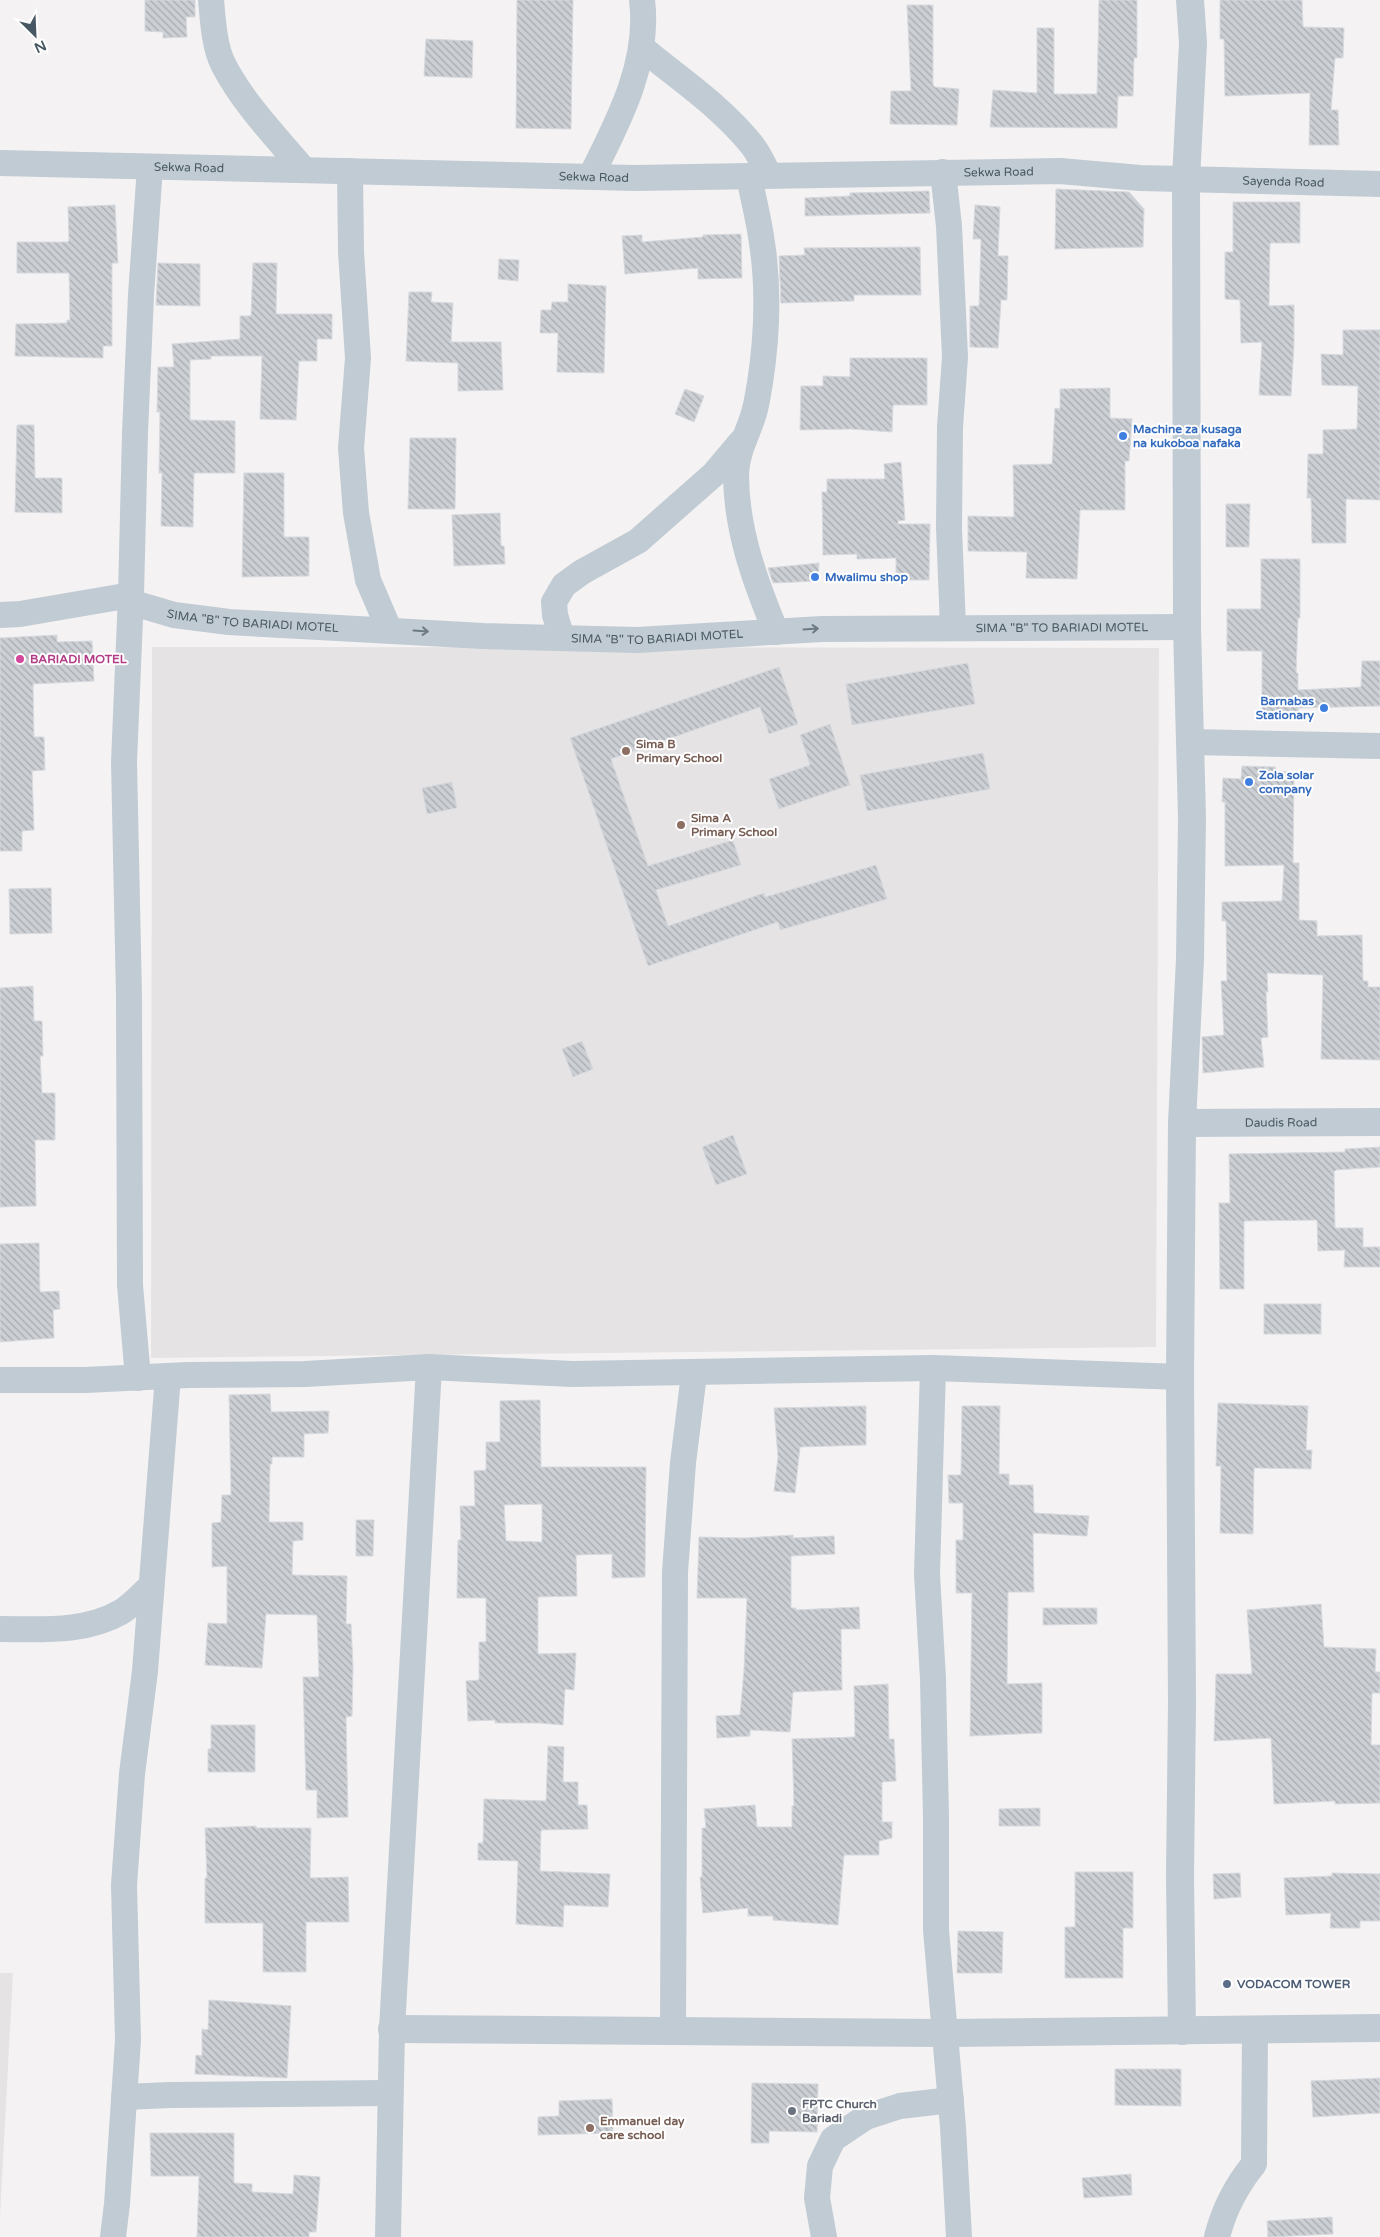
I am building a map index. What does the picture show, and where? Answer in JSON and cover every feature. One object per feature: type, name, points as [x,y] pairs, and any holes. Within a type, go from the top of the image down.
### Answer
[{"type":"street","points":[[211,0],[213,28],[222,62],[241,93],[304,170]]},
{"type":"street","points":[[591,176],[617,124],[634,81],[641,48],[642,0]]},
{"type":"street","points":[[1182,2031],[1180,1876],[1182,1704],[1180,1376],[1182,1123],[1190,959],[1192,742],[1188,627],[1186,179],[1192,42],[1190,0]]},
{"type":"street","points":[[641,48],[709,101],[753,146],[759,175],[766,280],[765,332],[760,382],[754,414],[742,441],[736,472],[737,500],[744,539],[756,582],[776,632]]},
{"type":"street","name":"Sekwa Road","points":[[0,163],[591,176],[1060,171],[1140,178],[1186,179]]},
{"type":"street","points":[[138,1378],[130,1285],[129,1006],[124,762],[131,598],[135,423],[150,167]]},
{"type":"street","points":[[350,172],[358,358],[350,448],[356,513],[368,580],[389,629]]},
{"type":"street","points":[[943,172],[949,226],[955,357],[950,427],[949,528],[953,627]]},
{"type":"street","name":"Sayenda Road","points":[[1186,179],[1380,184]]},
{"type":"street","points":[[562,638],[554,602],[564,585],[582,572],[638,541],[714,474],[742,441]]},
{"type":"street","points":[[0,615],[28,613],[131,598]]},
{"type":"street","name":"SIMA \"B\" TO BARIADI MOTEL","points":[[131,598],[174,615],[229,622],[562,638],[637,640],[822,629],[1188,627]]},
{"type":"street","points":[[1192,742],[1380,746]]},
{"type":"street","name":"Daudis Road","points":[[1182,1123],[1380,1122]]},
{"type":"street","points":[[0,1380],[85,1380],[168,1376],[305,1374],[429,1367],[572,1374],[694,1374],[933,1368],[1180,1376]]},
{"type":"street","points":[[388,2237],[392,2029],[429,1367]]},
{"type":"street","points":[[933,1368],[927,1574],[933,1679],[936,1930],[951,2100],[959,2237]]},
{"type":"street","points":[[673,2031],[675,1572],[683,1463],[694,1374]]},
{"type":"street","points":[[113,2237],[128,2040],[124,1885],[132,1774],[145,1671],[150,1587],[168,1376]]},
{"type":"street","points":[[0,1629],[51,1629],[94,1624],[122,1611],[150,1587]]},
{"type":"street","points":[[392,2029],[945,2033],[1380,2028]]},
{"type":"street","points":[[1217,2237],[1226,2207],[1241,2180],[1254,2164],[1255,2030]]},
{"type":"street","points":[[124,2097],[390,2093]]},
{"type":"street","points":[[824,2237],[817,2198],[820,2166],[833,2139],[866,2116],[900,2106],[951,2100]]},
{"type":"shaded area","points":[[152,647],[1159,648],[1156,1347],[151,1358]]},
{"type":"shaded area","points":[[0,1973],[13,1973],[0,2216]]},
{"type":"building","points":[[145,0],[195,0],[195,17],[186,17],[187,37],[163,38],[163,32],[145,31]]},
{"type":"building","points":[[517,0],[573,0],[571,129],[516,128]]},
{"type":"building","points":[[1099,0],[1137,0],[1137,58],[1134,58],[1133,96],[1118,96],[1117,128],[990,127],[993,90],[1037,93],[1037,28],[1054,28],[1054,94],[1097,94]]},
{"type":"building","points":[[1220,0],[1302,0],[1303,27],[1344,28],[1343,58],[1335,58],[1331,110],[1338,110],[1339,145],[1309,145],[1310,93],[1225,96],[1224,39],[1220,39]]},
{"type":"building","points":[[907,5],[933,5],[933,85],[935,87],[959,89],[957,125],[890,124],[891,91],[911,91]]},
{"type":"building","points":[[426,39],[473,41],[472,78],[424,76]]},
{"type":"building","points":[[1056,189],[1129,192],[1144,209],[1143,247],[1055,249]]},
{"type":"building","points":[[929,191],[930,213],[805,216],[805,198],[850,196],[850,193]]},
{"type":"building","points":[[1233,202],[1300,202],[1300,243],[1270,243],[1269,306],[1294,305],[1291,396],[1259,395],[1262,342],[1241,343],[1240,300],[1225,299],[1225,252],[1233,252]]},
{"type":"building","points":[[115,205],[118,263],[112,263],[112,346],[103,346],[103,358],[15,356],[16,324],[67,323],[67,320],[70,320],[69,273],[17,273],[17,242],[67,242],[69,241],[68,207]]},
{"type":"building","points":[[975,205],[1000,207],[998,256],[1008,256],[1007,300],[1001,300],[998,348],[970,347],[970,306],[979,306],[981,239],[973,239]]},
{"type":"building","points":[[741,234],[742,278],[698,279],[698,268],[625,274],[622,236],[642,235],[642,242],[703,237],[703,235]]},
{"type":"building","points":[[920,247],[921,295],[854,295],[854,301],[781,303],[779,256],[805,255],[804,248]]},
{"type":"building","points":[[499,259],[519,260],[518,281],[498,279]]},
{"type":"building","points":[[158,263],[200,264],[200,306],[156,305]]},
{"type":"building","points":[[253,263],[277,263],[276,314],[332,314],[332,339],[317,339],[317,361],[299,361],[296,420],[260,419],[262,356],[211,356],[211,359],[190,360],[190,420],[235,421],[235,473],[194,473],[193,527],[161,526],[162,473],[159,473],[160,412],[157,412],[158,367],[174,367],[172,344],[240,339],[240,316],[251,316]]},
{"type":"building","points":[[568,284],[606,286],[604,373],[557,372],[558,333],[540,333],[541,310],[551,310],[552,302],[568,302]]},
{"type":"building","points":[[409,292],[432,292],[431,302],[453,303],[451,342],[501,342],[503,390],[458,391],[458,363],[406,361]]},
{"type":"building","points":[[1343,330],[1380,330],[1380,500],[1346,499],[1346,543],[1312,543],[1311,498],[1307,498],[1308,454],[1323,454],[1323,430],[1357,429],[1358,386],[1322,385],[1321,354],[1343,355]]},
{"type":"building","points":[[850,358],[927,358],[927,405],[893,405],[892,432],[851,429],[800,430],[801,386],[823,386],[823,376],[850,377]]},
{"type":"building","points":[[1110,388],[1110,418],[1132,419],[1129,461],[1125,461],[1125,510],[1080,510],[1077,579],[1026,578],[1027,552],[968,551],[968,516],[1014,517],[1013,465],[1052,464],[1055,408],[1060,409],[1060,389]]},
{"type":"building","points":[[685,389],[704,396],[694,422],[675,414]]},
{"type":"building","points":[[17,425],[34,425],[35,478],[62,478],[62,513],[15,512]]},
{"type":"building","points":[[410,438],[456,438],[455,509],[408,509]]},
{"type":"building","points":[[901,462],[905,520],[898,521],[898,524],[930,524],[929,580],[896,580],[896,558],[857,559],[857,554],[823,555],[822,492],[827,492],[827,479],[885,479],[884,464]]},
{"type":"building","points":[[244,473],[284,473],[284,537],[309,537],[309,576],[242,577]]},
{"type":"building","points":[[1226,504],[1250,504],[1249,547],[1226,547]]},
{"type":"building","points":[[500,513],[501,546],[504,546],[505,564],[454,566],[452,515]]},
{"type":"building","points":[[1261,559],[1300,559],[1300,618],[1298,618],[1296,673],[1298,673],[1298,690],[1361,687],[1362,661],[1380,661],[1380,706],[1299,708],[1298,711],[1262,712],[1262,651],[1227,651],[1227,609],[1261,609]]},
{"type":"building","points":[[819,563],[818,581],[773,583],[768,568]]},
{"type":"building","points":[[57,635],[57,642],[92,641],[94,681],[33,684],[34,737],[44,737],[45,770],[32,771],[34,830],[22,831],[22,851],[0,851],[0,638]]},
{"type":"building","points":[[968,663],[975,704],[852,725],[846,684]]},
{"type":"building","points":[[779,667],[798,724],[769,734],[760,707],[611,759],[648,866],[733,840],[741,865],[656,890],[668,926],[764,893],[765,897],[876,865],[887,899],[780,930],[778,922],[648,966],[570,738]]},
{"type":"building","points":[[830,724],[850,785],[779,809],[769,779],[810,765],[800,735]]},
{"type":"building","points":[[983,753],[990,789],[867,811],[860,775]]},
{"type":"building","points":[[1242,766],[1275,767],[1277,771],[1294,772],[1293,863],[1299,863],[1299,920],[1317,921],[1317,936],[1362,935],[1363,981],[1368,981],[1368,987],[1380,987],[1380,1060],[1321,1059],[1323,975],[1267,973],[1268,1037],[1261,1038],[1264,1067],[1203,1073],[1202,1037],[1224,1035],[1221,981],[1227,981],[1226,921],[1222,921],[1222,902],[1282,901],[1284,865],[1225,866],[1225,802],[1222,802],[1223,778],[1241,779]]},
{"type":"building","points":[[452,782],[457,808],[427,814],[422,788]]},
{"type":"building","points":[[51,888],[52,933],[10,934],[9,889]]},
{"type":"building","points":[[33,986],[34,1021],[42,1021],[43,1056],[40,1056],[42,1093],[55,1093],[55,1140],[35,1140],[36,1206],[0,1207],[0,988]]},
{"type":"building","points":[[582,1041],[593,1069],[573,1077],[562,1049]]},
{"type":"building","points":[[733,1135],[747,1174],[716,1185],[702,1147]]},
{"type":"building","points":[[1380,1147],[1380,1167],[1336,1170],[1334,1172],[1335,1228],[1363,1228],[1363,1247],[1380,1247],[1380,1267],[1344,1267],[1345,1250],[1318,1251],[1317,1220],[1244,1221],[1244,1289],[1220,1289],[1219,1203],[1230,1203],[1229,1154],[1345,1152],[1345,1149]]},
{"type":"building","points":[[39,1243],[40,1292],[59,1291],[60,1309],[53,1310],[54,1338],[0,1342],[0,1244]]},
{"type":"building","points":[[1264,1304],[1321,1304],[1321,1334],[1264,1334]]},
{"type":"building","points":[[270,1394],[271,1412],[329,1411],[328,1433],[304,1434],[304,1457],[272,1457],[272,1464],[270,1464],[269,1522],[303,1522],[303,1540],[293,1541],[292,1575],[347,1576],[346,1624],[351,1624],[353,1667],[352,1716],[346,1717],[348,1817],[317,1818],[317,1790],[306,1790],[303,1677],[319,1677],[317,1615],[266,1614],[262,1668],[205,1665],[208,1623],[227,1624],[227,1566],[212,1567],[212,1523],[221,1522],[222,1495],[231,1495],[229,1395]]},
{"type":"building","points":[[540,1400],[541,1467],[646,1467],[645,1577],[612,1578],[612,1554],[576,1555],[577,1596],[538,1597],[538,1654],[576,1653],[574,1690],[565,1689],[563,1725],[495,1723],[495,1720],[468,1721],[466,1681],[479,1680],[479,1642],[486,1642],[486,1598],[457,1598],[458,1540],[461,1540],[460,1506],[475,1506],[474,1471],[486,1470],[486,1442],[500,1442],[500,1401]],"holes":[[[542,1504],[542,1542],[506,1541],[504,1505]]]},
{"type":"building","points":[[1218,1403],[1308,1406],[1306,1450],[1312,1450],[1311,1469],[1254,1468],[1253,1534],[1220,1533],[1221,1466],[1216,1466]]},
{"type":"building","points":[[866,1406],[866,1445],[800,1447],[795,1493],[774,1491],[778,1457],[774,1408]]},
{"type":"building","points":[[962,1406],[1000,1406],[999,1474],[1009,1474],[1009,1485],[1033,1485],[1034,1513],[1089,1516],[1087,1536],[1033,1533],[1034,1592],[1008,1592],[1007,1684],[1042,1683],[1042,1733],[970,1736],[972,1593],[956,1593],[956,1540],[963,1540],[963,1503],[949,1503],[948,1475],[961,1475]]},
{"type":"building","points":[[356,1520],[374,1520],[373,1556],[356,1556]]},
{"type":"building","points":[[793,1535],[793,1538],[834,1536],[835,1554],[791,1556],[791,1608],[796,1608],[796,1610],[859,1607],[860,1629],[841,1629],[842,1690],[793,1692],[790,1732],[750,1730],[750,1736],[717,1738],[716,1716],[740,1715],[747,1598],[697,1598],[699,1537],[744,1538]]},
{"type":"building","points":[[1321,1604],[1324,1647],[1376,1649],[1375,1672],[1380,1672],[1380,1693],[1372,1693],[1371,1745],[1380,1745],[1380,1803],[1335,1804],[1335,1801],[1274,1804],[1271,1738],[1214,1741],[1216,1674],[1252,1674],[1247,1610]]},
{"type":"building","points":[[1043,1608],[1097,1608],[1097,1624],[1043,1625]]},
{"type":"building","points":[[888,1684],[889,1739],[894,1739],[896,1781],[882,1782],[882,1822],[892,1822],[892,1838],[879,1841],[879,1855],[844,1855],[838,1925],[773,1920],[773,1916],[748,1916],[748,1908],[703,1913],[700,1877],[702,1877],[702,1828],[706,1828],[704,1809],[755,1805],[757,1827],[792,1827],[792,1806],[794,1806],[792,1739],[855,1737],[854,1686]]},
{"type":"building","points":[[211,1725],[255,1725],[255,1772],[208,1772],[208,1749],[211,1749]]},
{"type":"building","points":[[548,1746],[564,1747],[563,1782],[578,1782],[578,1805],[587,1805],[588,1829],[541,1830],[540,1871],[610,1874],[608,1907],[564,1905],[563,1927],[516,1924],[518,1861],[478,1860],[478,1843],[483,1843],[484,1799],[546,1801]]},
{"type":"building","points":[[1040,1808],[1040,1826],[999,1826],[999,1809]]},
{"type":"building","points":[[256,1826],[256,1828],[311,1828],[310,1878],[348,1877],[349,1922],[306,1922],[306,1972],[263,1972],[263,1923],[205,1923],[205,1878],[207,1878],[205,1828]]},
{"type":"building","points":[[1075,1872],[1133,1872],[1133,1928],[1123,1928],[1123,1978],[1065,1978],[1065,1927],[1075,1927]]},
{"type":"building","points":[[1240,1873],[1241,1897],[1214,1899],[1213,1874]]},
{"type":"building","points":[[1332,1873],[1380,1874],[1380,1921],[1360,1921],[1360,1928],[1330,1928],[1331,1913],[1286,1915],[1284,1878],[1332,1876]]},
{"type":"building","points":[[958,1931],[1003,1932],[1002,1973],[957,1973]]},
{"type":"building","points":[[209,2000],[291,2006],[287,2078],[195,2074],[196,2055],[202,2056],[202,2029],[208,2030]]},
{"type":"building","points":[[1115,2069],[1181,2069],[1181,2106],[1115,2105]]},
{"type":"building","points":[[1380,2078],[1380,2113],[1313,2117],[1311,2081]]},
{"type":"building","points":[[752,2083],[818,2084],[817,2132],[769,2131],[769,2143],[751,2143]]},
{"type":"building","name":"Emmanuel day care school","points":[[612,2099],[613,2133],[538,2135],[538,2117],[559,2116],[559,2101]]},
{"type":"building","points":[[150,2133],[234,2133],[234,2183],[252,2184],[252,2192],[293,2194],[294,2175],[320,2177],[316,2232],[309,2232],[309,2237],[197,2237],[199,2176],[151,2176]]},
{"type":"building","points":[[1131,2174],[1132,2195],[1084,2198],[1082,2178]]},
{"type":"building","points":[[1332,2217],[1333,2234],[1268,2237],[1267,2221]]},
{"type":"place","name":"Machine za kusaga na kukoboa nafaka","points":[[1123,436]]},
{"type":"place","name":"Mwalimu shop","points":[[815,577]]},
{"type":"place","name":"BARIADI MOTEL","points":[[20,659]]},
{"type":"place","name":"Barnabas Stationary","points":[[1324,708]]},
{"type":"place","name":"Sima B Primary School","points":[[626,751]]},
{"type":"place","name":"Zola solar company","points":[[1249,782]]},
{"type":"place","name":"Sima A Primary School","points":[[681,825]]},
{"type":"place","name":"VODACOM TOWER","points":[[1227,1984]]},
{"type":"place","name":"FPTC Church Bariadi","points":[[792,2111]]},
{"type":"place","name":"Emmanuel day care school","points":[[590,2128]]}]
